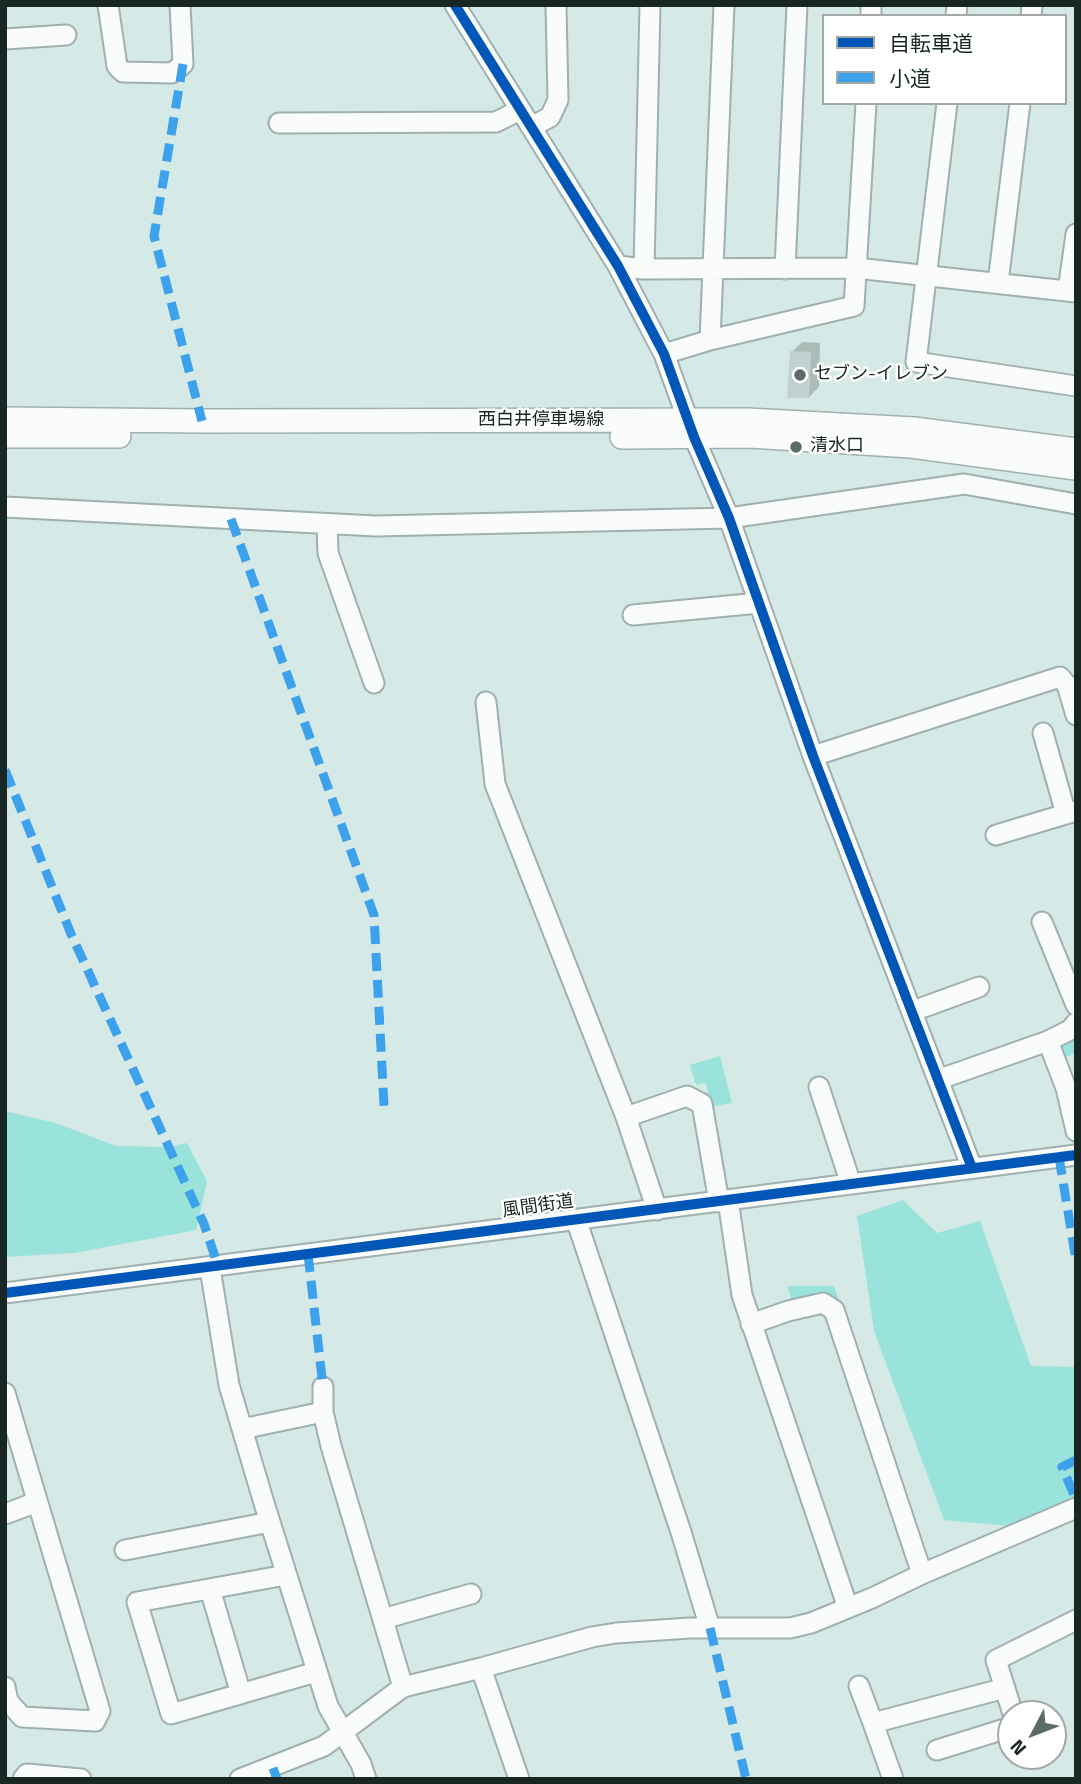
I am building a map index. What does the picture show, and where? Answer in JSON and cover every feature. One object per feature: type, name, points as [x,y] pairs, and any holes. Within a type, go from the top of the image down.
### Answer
[{"type":"main road","name":"西白井停車場線","points":[[5,419],[325,421],[692,428],[750,436],[911,446],[1076,468]]},
{"type":"main road","name":"西白井停車場線","points":[[5,436],[692,428],[748,420],[914,429],[1076,450]]},
{"type":"street","points":[[108,5],[117,66],[122,72],[172,73],[183,64],[180,5]]},
{"type":"street","points":[[455,5],[618,266],[664,354],[729,518],[813,756],[940,1079],[972,1168]]},
{"type":"street","points":[[531,127],[550,117],[558,100],[556,5]]},
{"type":"street","points":[[644,269],[650,5]]},
{"type":"street","points":[[710,340],[724,5]]},
{"type":"street","points":[[785,269],[797,5]]},
{"type":"street","points":[[5,39],[66,35]]},
{"type":"street","points":[[664,354],[710,340],[854,306],[866,105]]},
{"type":"street","points":[[947,105],[916,362],[1076,386]]},
{"type":"street","points":[[998,284],[1020,105]]},
{"type":"street","points":[[279,123],[496,121],[520,110]]},
{"type":"street","points":[[618,266],[644,269],[856,268],[1072,292],[1076,234]]},
{"type":"street","points":[[5,508],[376,527],[729,518],[964,484],[1076,504]]},
{"type":"street","points":[[327,524],[328,553],[374,683]]},
{"type":"street","points":[[633,615],[760,603]]},
{"type":"street","points":[[813,756],[1060,677],[1067,685],[1076,715]]},
{"type":"street","points":[[486,702],[495,784],[626,1117],[657,1210]]},
{"type":"street","points":[[996,835],[1071,813],[1043,733]]},
{"type":"street","points":[[1042,922],[1076,1005]]},
{"type":"street","points":[[913,1011],[979,987]]},
{"type":"street","points":[[940,1079],[1048,1041],[1070,1030],[1076,1023]]},
{"type":"street","points":[[1048,1041],[1066,1088],[1076,1131]]},
{"type":"street","points":[[819,1087],[852,1184]]},
{"type":"street","points":[[626,1117],[687,1096],[702,1104],[742,1295],[848,1608]]},
{"type":"street","name":"風間街道","points":[[5,1293],[1076,1155]]},
{"type":"street","points":[[576,1219],[681,1532],[710,1628]]},
{"type":"street","points":[[210,1268],[229,1385],[286,1575],[328,1706],[361,1764],[366,1779]]},
{"type":"street","points":[[751,1324],[788,1311],[823,1303],[834,1310],[922,1574]]},
{"type":"street","points":[[323,1388],[323,1412],[348,1508],[403,1687]]},
{"type":"street","points":[[5,1393],[100,1711],[95,1721],[22,1717],[8,1701],[5,1687]]},
{"type":"street","points":[[242,1429],[323,1412]]},
{"type":"street","points":[[5,1514],[37,1502]]},
{"type":"street","points":[[240,1779],[324,1746],[344,1734],[403,1687],[616,1633],[710,1628],[790,1628],[811,1623],[1076,1508]]},
{"type":"street","points":[[125,1550],[270,1522]]},
{"type":"street","points":[[286,1575],[136,1602],[171,1714],[316,1672]]},
{"type":"street","points":[[209,1589],[241,1694]]},
{"type":"street","points":[[383,1619],[471,1594]]},
{"type":"street","points":[[1008,1700],[996,1660],[1076,1620]]},
{"type":"street","points":[[481,1668],[519,1779]]},
{"type":"street","points":[[859,1686],[893,1779]]},
{"type":"street","points":[[873,1723],[1004,1688]]},
{"type":"street","points":[[937,1750],[997,1731]]},
{"type":"street","points":[[23,1779],[27,1774],[80,1779]]},
{"type":"shaded area","points":[[1076,1035],[1076,1053],[1061,1059],[1057,1051],[1063,1041]]},
{"type":"shaded area","points":[[720,1056],[732,1103],[710,1107],[706,1083],[696,1085],[690,1065]]},
{"type":"shaded area","points":[[5,1111],[56,1123],[116,1146],[168,1147],[187,1143],[207,1181],[196,1230],[75,1253],[5,1257]]},
{"type":"shaded area","points":[[903,1200],[937,1233],[980,1221],[1031,1366],[1076,1367],[1076,1514],[1049,1524],[1008,1526],[944,1520],[874,1331],[857,1216]]},
{"type":"shaded area","points":[[787,1286],[834,1286],[839,1300],[825,1297],[793,1305]]},
{"type":"building","name":"セブン-イレブン","points":[[790,351],[811,352],[809,398],[787,398]]},
{"type":"marked path","points":[[183,64],[154,236],[202,421]]},
{"type":"marked path","points":[[231,519],[374,915],[384,1106]]},
{"type":"marked path","points":[[5,770],[71,934],[204,1224],[218,1266]]},
{"type":"marked path","points":[[1059,1157],[1076,1260]]},
{"type":"marked path","points":[[308,1254],[323,1387]]},
{"type":"marked path","points":[[1076,1460],[1062,1467],[1076,1499]]},
{"type":"marked path","points":[[710,1628],[746,1779]]},
{"type":"marked path","points":[[273,1768],[277,1779]]},
{"type":"cycle path","points":[[455,5],[618,266],[664,354],[694,437],[729,518],[813,756],[972,1168]]},
{"type":"cycle path","points":[[5,1293],[1076,1155]]},
{"type":"place","name":"セブン-イレブン","points":[[800,375]]},
{"type":"place","name":"清水口","points":[[796,447]]}]
